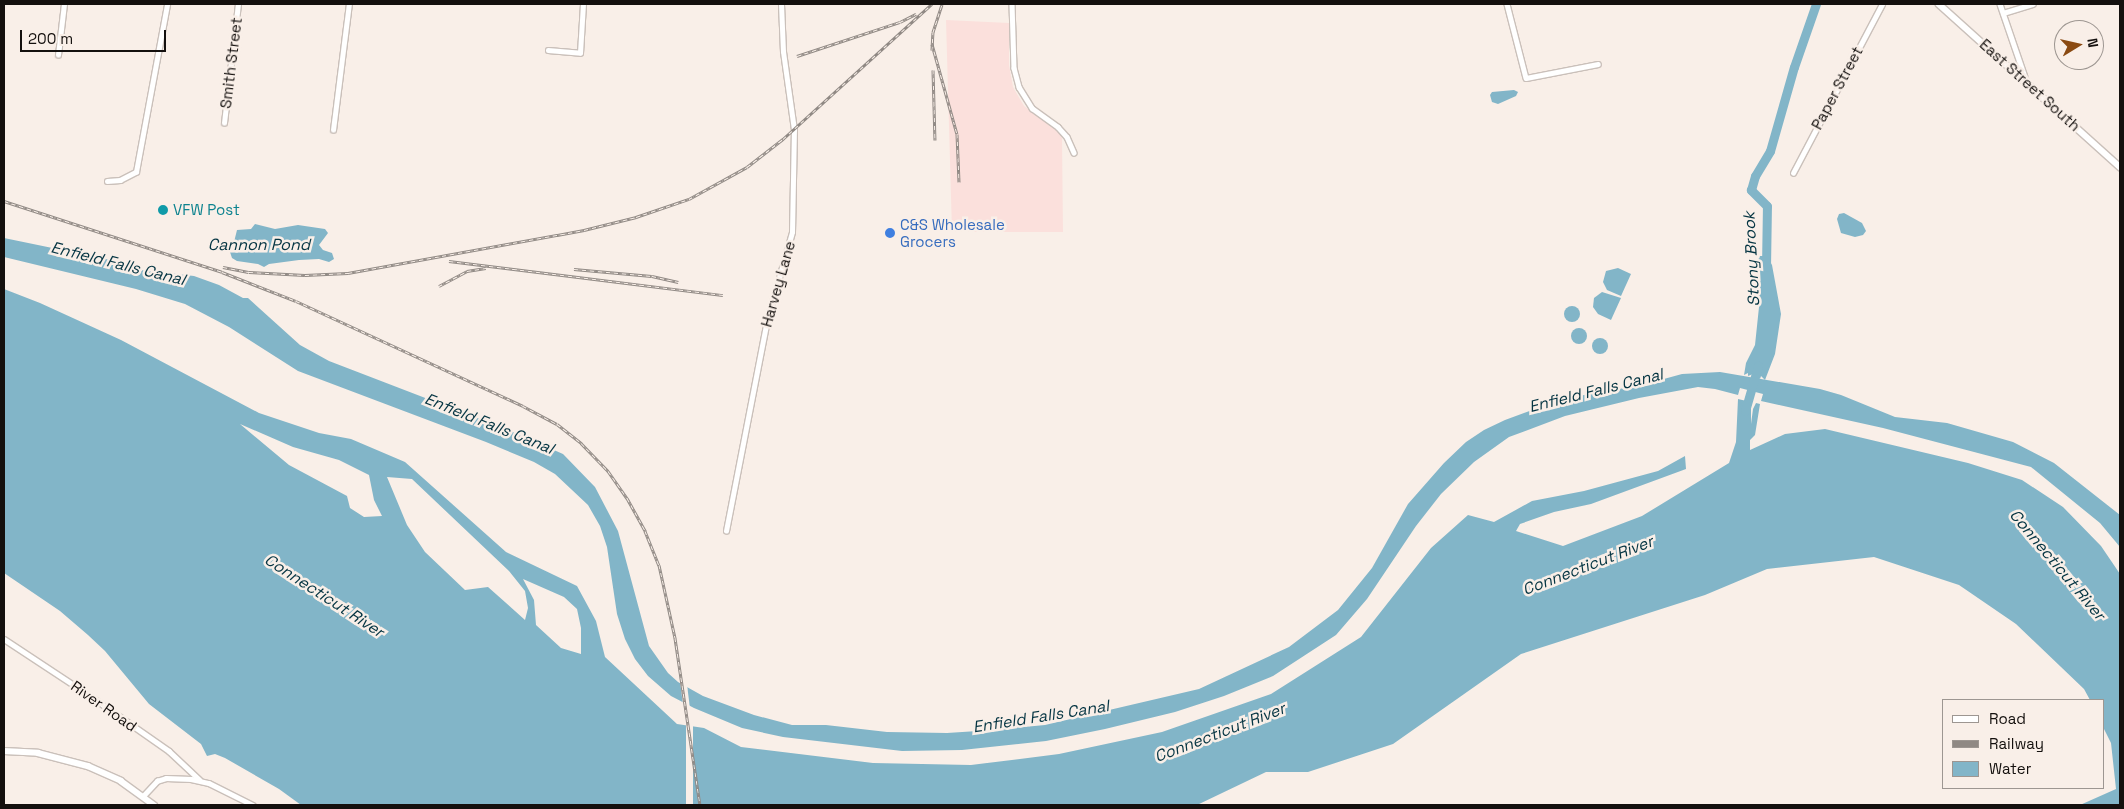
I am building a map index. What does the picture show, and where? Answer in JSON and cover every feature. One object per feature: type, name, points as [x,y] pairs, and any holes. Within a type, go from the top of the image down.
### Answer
[{"type":"main road","name":"East Street South","points":[[1939,4],[2120,167]]},
{"type":"main road","points":[[4,751],[38,753],[66,758],[104,772],[154,805]]},
{"type":"street","points":[[58,55],[64,4]]},
{"type":"street","points":[[107,181],[120,180],[136,172],[166,4]]},
{"type":"street","name":"Smith Street","points":[[224,123],[238,4]]},
{"type":"street","points":[[332,130],[349,4]]},
{"type":"street","points":[[548,50],[580,53],[582,4]]},
{"type":"street","name":"Harvey Lane","points":[[726,531],[767,320],[792,236],[794,130],[783,52],[781,4]]},
{"type":"street","points":[[1012,4],[1014,68],[1019,87],[1035,111],[1058,127],[1066,137],[1074,153]]},
{"type":"street","points":[[1508,4],[1526,78],[1598,64]]},
{"type":"street","name":"Paper Street","points":[[1793,173],[1882,4]]},
{"type":"street","points":[[2000,4],[2028,84]]},
{"type":"street","points":[[2003,13],[2033,4]]},
{"type":"street","name":"River Road","points":[[4,639],[92,697],[168,751],[200,780]]},
{"type":"street","points":[[143,796],[152,784],[166,778],[200,780],[253,805]]},
{"type":"shaded area","points":[[946,20],[1009,23],[1009,65],[1013,87],[1024,106],[1057,130],[1062,138],[1063,232],[952,232]]},
{"type":"water","points":[[1514,90],[1518,92],[1516,96],[1498,104],[1492,102],[1490,95],[1492,92]]},
{"type":"water","points":[[1844,213],[1862,223],[1866,231],[1863,235],[1855,237],[1841,233],[1837,219],[1839,214]]},
{"type":"water","name":"Cannon Pond","points":[[255,224],[275,229],[298,225],[325,229],[328,233],[319,245],[323,250],[332,253],[334,259],[329,262],[319,259],[299,260],[269,264],[264,267],[258,264],[237,261],[232,258],[228,246],[234,242],[237,230],[251,229]]},
{"type":"water","points":[[4,238],[125,263],[142,270],[194,276],[219,285],[243,298],[248,298],[300,345],[329,361],[506,429],[563,454],[595,487],[618,531],[649,646],[668,673],[678,682],[703,696],[754,715],[792,725],[826,725],[887,732],[947,733],[993,730],[1045,725],[1199,689],[1289,647],[1338,610],[1372,568],[1408,504],[1444,463],[1466,442],[1484,430],[1546,405],[1584,395],[1642,385],[1682,374],[1720,372],[1820,389],[1841,395],[1895,417],[1947,423],[2013,442],[2054,463],[2120,515],[2120,547],[2100,523],[2031,467],[1883,428],[1761,401],[1763,394],[1740,388],[1738,395],[1698,387],[1639,398],[1565,416],[1509,437],[1474,462],[1441,494],[1416,526],[1367,599],[1336,635],[1273,676],[1224,696],[1175,712],[1105,729],[1046,741],[962,750],[902,751],[783,737],[742,728],[694,708],[671,696],[648,676],[635,659],[625,639],[617,614],[607,547],[600,526],[588,505],[555,474],[534,462],[486,442],[298,371],[229,327],[185,304],[136,289],[4,257]]},
{"type":"water","points":[[1760,256],[1767,256],[1772,265],[1781,314],[1775,354],[1765,380],[1761,376],[1760,379],[1757,375],[1753,377],[1753,374],[1748,376],[1748,373],[1744,375],[1746,363],[1755,345],[1759,307],[1755,299],[1758,284],[1757,262]]},
{"type":"water","points":[[1618,268],[1631,274],[1621,296],[1607,290],[1603,282],[1606,271]]},
{"type":"water","name":"Connecticut River","points":[[4,289],[40,303],[121,340],[259,413],[319,433],[351,439],[405,462],[506,552],[577,586],[596,621],[605,657],[677,724],[704,728],[741,747],[873,763],[971,765],[1059,754],[1162,732],[1271,694],[1361,637],[1431,548],[1468,515],[1494,522],[1532,501],[1584,491],[1658,471],[1685,456],[1686,469],[1591,504],[1554,512],[1520,524],[1516,531],[1563,546],[1642,516],[1729,463],[1736,442],[1738,399],[1751,402],[1751,424],[1753,409],[1756,403],[1760,404],[1755,435],[1750,440],[1750,450],[1785,434],[1825,429],[1968,463],[2022,480],[2063,507],[2101,546],[2120,574],[2120,805],[2080,805],[2116,789],[2111,743],[2104,729],[2104,699],[2089,699],[2084,689],[2016,624],[1959,585],[1874,557],[1767,569],[1705,595],[1521,654],[1393,744],[1308,772],[1266,772],[1197,805],[301,805],[279,789],[225,758],[215,754],[207,756],[201,744],[149,704],[105,651],[60,611],[4,573]],"holes":[[[240,424],[293,447],[339,460],[369,475],[374,500],[382,516],[364,517],[350,508],[347,496],[289,465]],[[387,477],[412,479],[509,571],[525,591],[528,608],[525,620],[488,587],[465,590],[425,552],[407,525]],[[523,579],[564,597],[577,609],[581,628],[581,654],[561,648],[536,625],[534,600]]]},
{"type":"water","points":[[1602,292],[1621,298],[1611,320],[1598,314],[1593,307],[1594,298]]},
{"type":"water","points":[[1572,306],[1578,308],[1580,314],[1578,320],[1572,322],[1566,320],[1564,314],[1566,308]]},
{"type":"water","points":[[1579,328],[1585,330],[1587,336],[1585,342],[1579,344],[1573,342],[1571,336],[1573,330]]},
{"type":"water","points":[[1600,338],[1606,340],[1608,346],[1606,352],[1600,354],[1594,352],[1592,346],[1594,340]]},
{"type":"pier","points":[[680,681],[687,684],[690,709],[683,705]]},
{"type":"pier","points":[[686,723],[693,723],[693,805],[686,805]]},
{"type":"waterway","name":"Stony Brook","points":[[1766,267],[1767,206],[1751,190],[1755,176],[1770,151],[1794,67],[1816,4]]},
{"type":"waterway","name":"Enfield Falls Canal","points":[[1745,411],[1758,366]]},
{"type":"railway","points":[[223,267],[249,272],[305,275],[348,273],[584,230],[636,217],[689,199],[747,167],[783,139],[932,4]]},
{"type":"railway","points":[[932,50],[933,32],[942,4]]},
{"type":"railway","points":[[797,56],[900,22],[916,14]]},
{"type":"railway","points":[[932,44],[957,134],[959,182]]},
{"type":"railway","points":[[933,70],[935,140]]},
{"type":"railway","points":[[4,201],[222,272],[296,301],[523,406],[557,424],[581,443],[608,471],[627,498],[645,531],[659,565],[675,638],[700,805]]},
{"type":"railway","points":[[449,261],[723,295]]},
{"type":"railway","points":[[439,286],[467,271],[486,268]]},
{"type":"railway","points":[[574,269],[652,276],[678,282]]},
{"type":"place","name":"VFW Post","points":[[163,210]]},
{"type":"place","name":"C&S Wholesale Grocers","points":[[890,233]]}]
